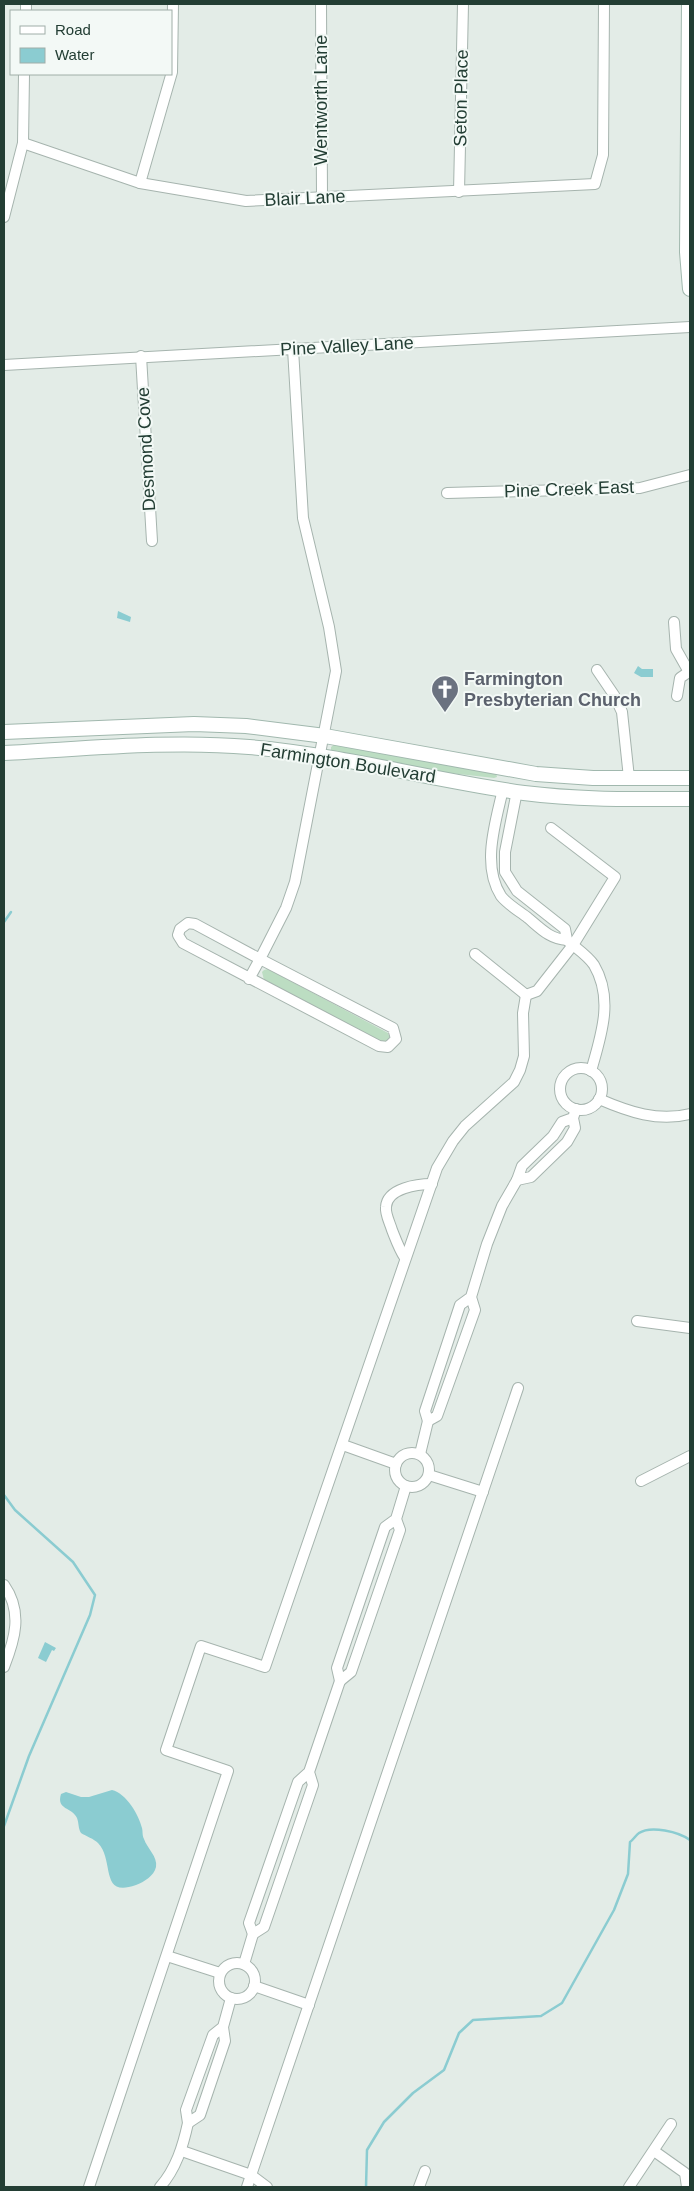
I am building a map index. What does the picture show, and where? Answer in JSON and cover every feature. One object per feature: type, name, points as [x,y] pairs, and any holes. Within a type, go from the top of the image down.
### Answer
[{"type":"main road","points":[[689,4],[687,252],[690,289]]},
{"type":"main road","name":"Farmington Boulevard","points":[[4,732],[222,725],[246,726],[325,736],[505,778],[517,791],[603,800],[690,799]]},
{"type":"main road","name":"Farmington Boulevard","points":[[4,753],[201,744],[278,750],[415,774],[505,778],[566,776],[690,778]]},
{"type":"street","points":[[172,72],[173,4]]},
{"type":"street","name":"Wentworth Lane","points":[[321,4],[322,197]]},
{"type":"street","name":"Seton Place","points":[[458,192],[463,4]]},
{"type":"street","name":"Blair Lane","points":[[23,143],[140,183],[246,201],[595,184],[603,155],[604,4]]},
{"type":"street","points":[[4,218],[23,143],[24,75]]},
{"type":"street","points":[[140,183],[171,75]]},
{"type":"street","name":"Pine Valley Lane","points":[[4,365],[690,327]]},
{"type":"street","points":[[249,979],[286,908],[296,882],[336,671],[329,627],[302,518],[293,349]]},
{"type":"street","name":"Desmond Cove","points":[[141,356],[152,541]]},
{"type":"street","name":"Pine Creek East","points":[[447,493],[640,488],[690,476]]},
{"type":"street","points":[[674,622],[676,649],[690,671],[680,678],[677,696]]},
{"type":"street","points":[[597,670],[622,712],[629,778]]},
{"type":"street","points":[[505,778],[492,846],[493,872],[497,887],[501,896],[542,929],[556,939],[570,943],[593,964],[604,995],[605,1016],[591,1071]]},
{"type":"street","points":[[517,791],[505,852],[506,872],[517,892],[565,929],[570,943]]},
{"type":"street","points":[[526,994],[537,990],[615,877],[551,828]]},
{"type":"street","points":[[188,923],[195,924],[260,959],[393,1028],[396,1039],[388,1047],[380,1046],[183,944],[178,935],[180,929],[188,923]]},
{"type":"street","points":[[475,954],[526,994]]},
{"type":"street","points":[[89,2187],[228,1771],[166,1750],[201,1646],[266,1667],[437,1168],[453,1141],[465,1126],[514,1082],[520,1070],[524,1056],[523,1013],[526,994]]},
{"type":"street","points":[[420,1454],[428,1421],[425,1411],[460,1305],[470,1297],[495,1222],[517,1180],[522,1166],[552,1137],[562,1122],[574,1114],[589,1108],[600,1099],[602,1087],[600,1081],[591,1071],[585,1069],[572,1071],[562,1080],[561,1094],[574,1114],[575,1128],[562,1147],[531,1177],[517,1180]]},
{"type":"street","points":[[600,1099],[623,1109],[651,1116],[674,1118],[690,1114]]},
{"type":"street","points":[[552,1137],[562,1147]]},
{"type":"street","points":[[405,1258],[398,1248],[388,1217],[386,1208],[388,1200],[395,1193],[419,1184],[432,1184]]},
{"type":"street","points":[[428,1421],[437,1416],[474,1310],[470,1297]]},
{"type":"street","points":[[637,1321],[690,1328]]},
{"type":"street","points":[[247,2187],[518,1388]]},
{"type":"street","points":[[342,1445],[396,1464]]},
{"type":"street","points":[[408,1452],[420,1454],[428,1461],[429,1475],[420,1486],[406,1486],[398,1480],[396,1464],[408,1452]]},
{"type":"street","points":[[641,1481],[690,1456]]},
{"type":"street","points":[[429,1475],[483,1492]]},
{"type":"street","points":[[254,1934],[249,1923],[252,1913],[298,1782],[309,1772],[340,1681],[350,1672],[370,1618],[400,1530],[396,1519],[406,1486]]},
{"type":"street","points":[[340,1681],[336,1668],[385,1527],[396,1519]]},
{"type":"street","points":[[4,1585],[14,1607],[16,1628],[14,1642],[4,1667]]},
{"type":"street","points":[[244,1964],[254,1934],[264,1927],[313,1785],[309,1772]]},
{"type":"street","points":[[167,1956],[220,1973]]},
{"type":"street","points":[[229,1964],[244,1964],[254,1973],[254,1986],[249,1994],[243,1998],[231,1998],[222,1991],[219,1985],[220,1973],[229,1964]]},
{"type":"street","points":[[254,1986],[309,2005]]},
{"type":"street","points":[[188,2123],[200,2115],[225,2041],[223,2026],[231,1998]]},
{"type":"street","points":[[160,2187],[169,2176],[182,2151],[188,2123],[186,2110],[189,2100],[213,2035],[223,2026]]},
{"type":"street","points":[[629,2187],[671,2124]]},
{"type":"street","points":[[182,2151],[251,2175],[267,2187]]},
{"type":"street","points":[[654,2151],[685,2173],[687,2187]]},
{"type":"street","points":[[419,2187],[425,2171]]},
{"type":"green space","points":[[335,744],[496,773],[497,777],[414,769],[331,751],[331,747]]},
{"type":"green space","points":[[268,969],[388,1033],[390,1039],[387,1042],[382,1042],[264,980],[262,972]]},
{"type":"water","points":[[118,611],[131,617],[130,622],[117,618]]},
{"type":"water","points":[[638,666],[642,669],[653,669],[653,677],[641,677],[634,673]]},
{"type":"water","points":[[45,1642],[56,1648],[54,1651],[52,1650],[46,1662],[38,1658]]},
{"type":"water","points":[[112,1790],[122,1795],[135,1811],[142,1828],[143,1838],[156,1863],[155,1870],[148,1878],[136,1885],[124,1888],[112,1882],[106,1859],[98,1843],[81,1833],[75,1814],[63,1806],[60,1799],[61,1794],[66,1792],[81,1797],[89,1797]]},
{"type":"waterway","points":[[4,922],[11,912]]},
{"type":"waterway","points":[[4,1495],[15,1510],[73,1562],[95,1595],[90,1615],[29,1756],[4,1826]]},
{"type":"waterway","points":[[366,2187],[367,2150],[384,2122],[413,2093],[444,2070],[459,2033],[473,2020],[541,2016],[562,2003],[614,1910],[628,1874],[630,1842],[639,1833],[650,1830],[672,1832],[690,1840]]},
{"type":"place","name":"Farmington Presbyterian Church","points":[[445,713]]}]
